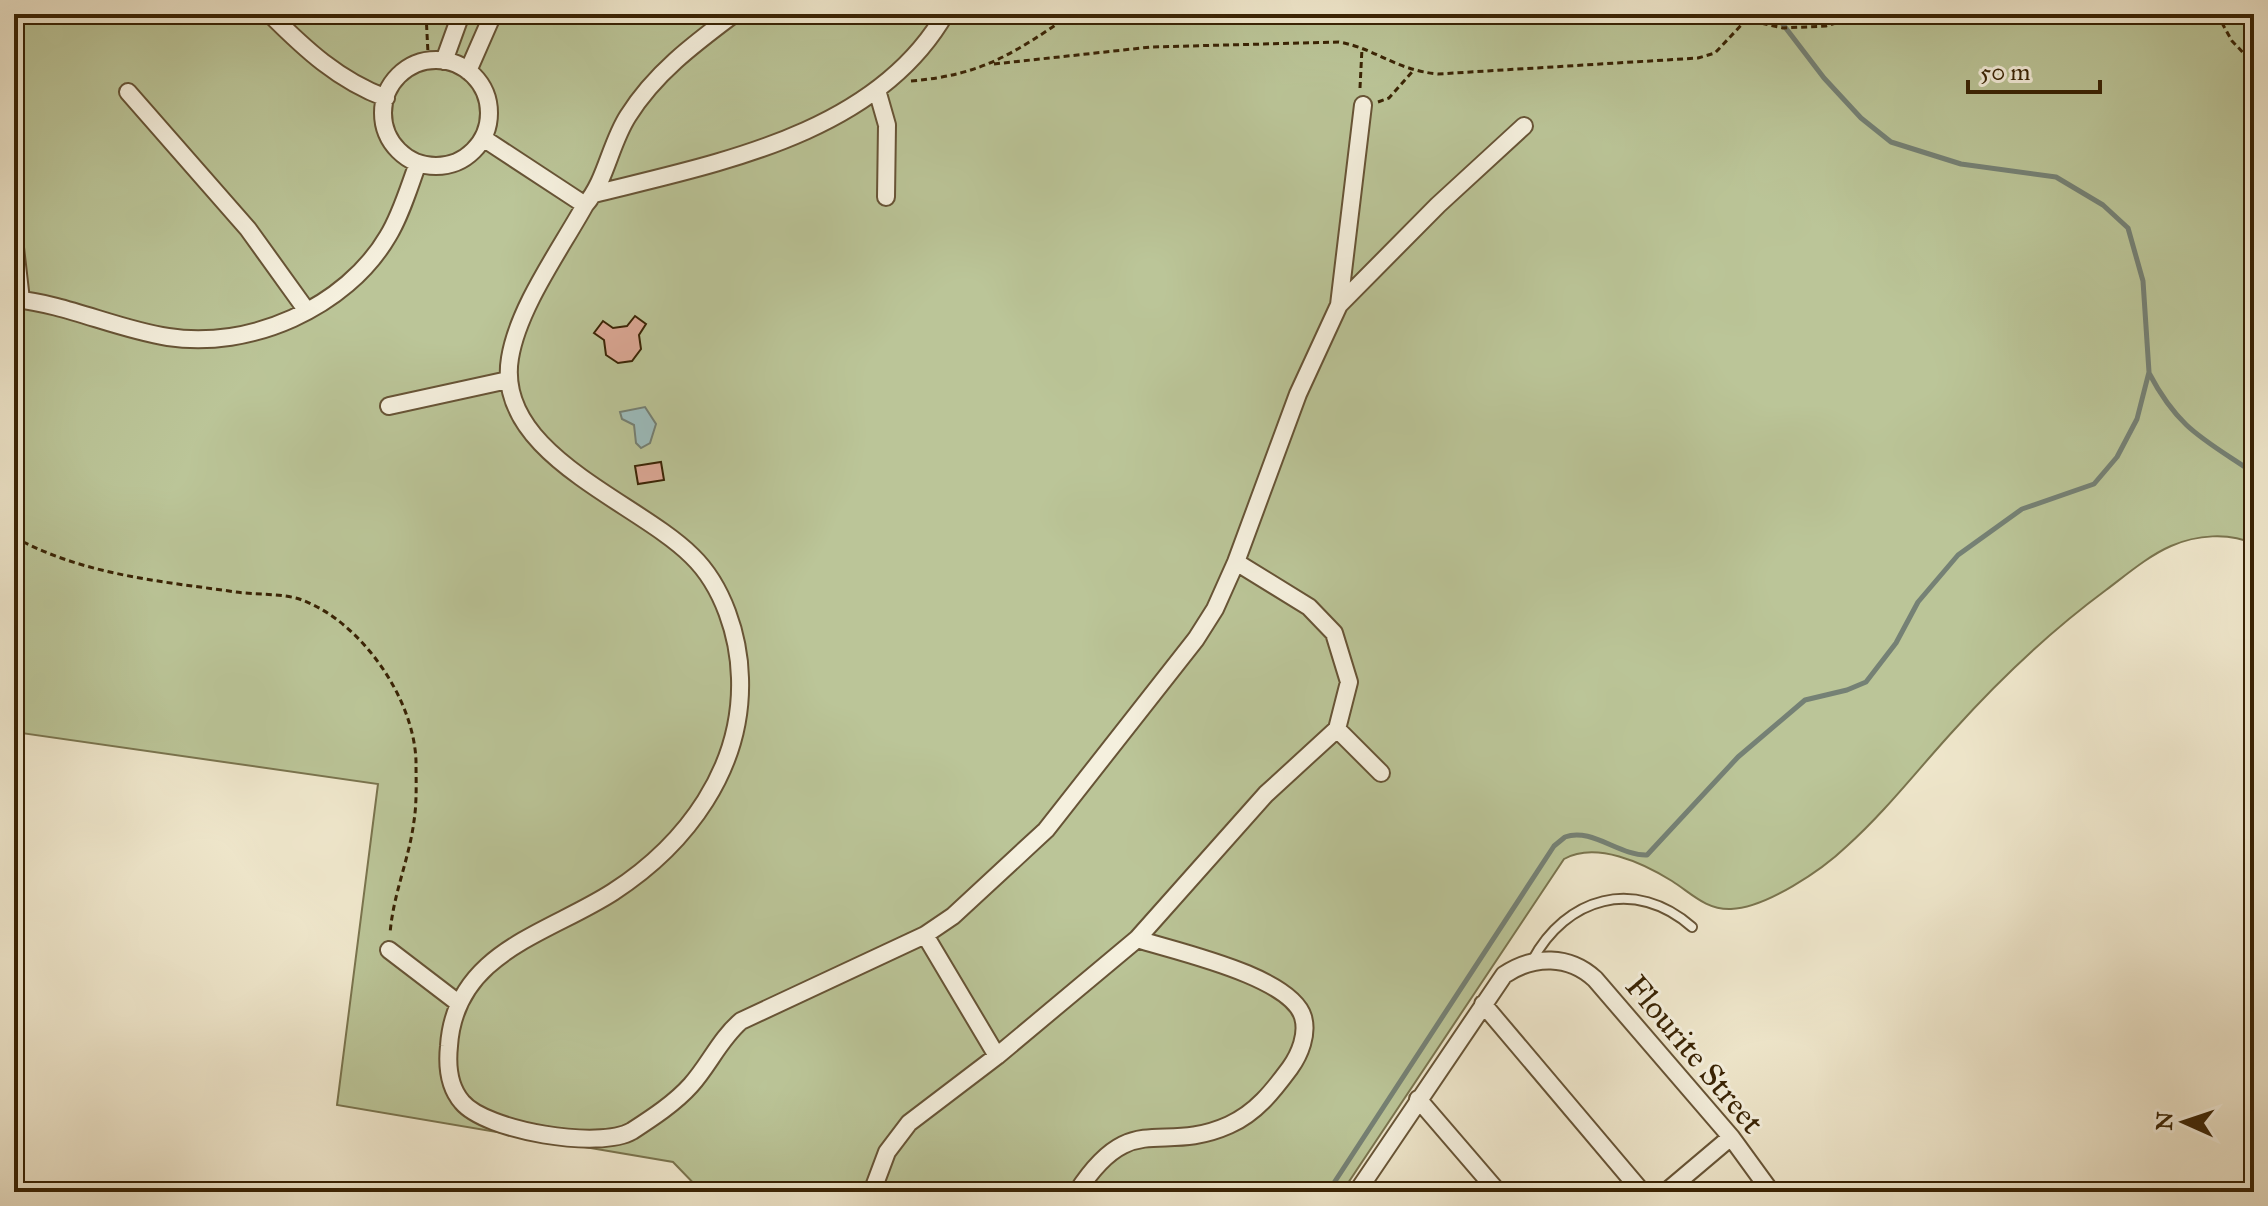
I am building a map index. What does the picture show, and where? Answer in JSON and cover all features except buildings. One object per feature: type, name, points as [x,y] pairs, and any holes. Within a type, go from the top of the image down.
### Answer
[{"type":"street","points":[[270,14],[317,60],[360,88],[386,98]]},
{"type":"street","points":[[436,61],[461,14]]},
{"type":"street","points":[[468,71],[493,14]]},
{"type":"street","points":[[734,14],[677,56],[628,116],[590,200],[525,314],[510,357],[508,380],[518,410],[531,432],[549,451],[674,539],[696,559],[727,612],[737,646],[740,707],[728,762],[713,790],[660,853],[616,890],[509,949],[488,965],[457,1002],[448,1059],[452,1084],[461,1102],[473,1113],[504,1124],[575,1139],[602,1140],[626,1134],[690,1086],[729,1032],[741,1021],[925,935],[953,916],[1046,830],[1196,639],[1215,609],[1236,562],[1293,408],[1339,305],[1363,105]]},
{"type":"street","points":[[483,138],[590,200],[763,150],[882,86],[924,47],[945,14]]},
{"type":"street","points":[[436,61],[468,71],[477,80],[488,102],[487,127],[483,138],[460,161],[439,166],[418,163],[399,151],[387,131],[386,98],[402,73],[436,61]]},
{"type":"street","points":[[882,86],[887,125],[886,197]]},
{"type":"street","points":[[128,92],[248,229],[307,311]]},
{"type":"street","points":[[1339,305],[1438,205],[1524,126]]},
{"type":"street","points":[[14,239],[18,300],[168,337],[200,340],[243,334],[307,311],[342,289],[381,246],[418,163]]},
{"type":"street","points":[[389,406],[508,380]]},
{"type":"street","points":[[872,1192],[887,1152],[909,1123],[997,1056],[1137,939],[1266,794],[1337,729],[1349,682],[1334,633],[1309,607],[1236,562]]},
{"type":"street","points":[[1337,729],[1381,773]]},
{"type":"street","points":[[925,935],[997,1056]]},
{"type":"street","points":[[1077,1192],[1089,1173],[1118,1145],[1139,1138],[1226,1127],[1249,1115],[1287,1071],[1305,1035],[1303,1014],[1282,991],[1253,977],[1137,939]]},
{"type":"street","points":[[389,950],[457,1002]]},
{"type":"street","name":"Flourite Street","points":[[1532,962],[1568,961],[1581,966],[1595,979],[1731,1137],[1771,1192]]},
{"type":"street","points":[[1358,1192],[1504,975],[1532,962]]},
{"type":"street","points":[[1483,1004],[1642,1192]]},
{"type":"street","points":[[1418,1099],[1498,1192]]},
{"type":"street","points":[[1666,1192],[1731,1137]]},
{"type":"lane","points":[[1532,962],[1543,940],[1560,924],[1607,899],[1641,899],[1660,904],[1692,927]]},
{"type":"path","points":[[426,14],[436,61]]},
{"type":"path","points":[[994,64],[1072,14]]},
{"type":"path","points":[[882,86],[934,79],[994,64],[1151,47],[1312,42],[1362,46],[1390,64],[1438,74],[1698,58],[1715,53],[1746,20],[1783,28],[1826,26],[1865,14]]},
{"type":"path","points":[[2217,14],[2232,41],[2254,64]]},
{"type":"path","points":[[1362,46],[1359,76],[1363,105],[1389,98],[1413,71]]},
{"type":"path","points":[[14,537],[50,557],[103,573],[300,599],[338,618],[377,659],[400,699],[416,757],[414,822],[395,890],[389,950]]},
{"type":"green space","points":[[14,14],[2254,14],[2254,544],[2223,536],[2191,539],[2162,550],[2137,566],[2066,622],[2008,674],[1847,846],[1809,876],[1776,895],[1745,907],[1722,909],[1699,900],[1647,867],[1619,856],[1590,852],[1564,859],[1342,1192],[702,1192],[673,1162],[337,1105],[378,784],[14,732]]},
{"type":"water","points":[[645,407],[656,424],[650,443],[641,448],[636,443],[634,425],[622,419],[620,412]]},
{"type":"waterway","points":[[1328,1192],[1554,846],[1565,837],[1575,835],[1647,855],[1738,757],[1805,700],[1866,682],[1896,643],[1918,602],[1958,555],[2022,509],[2094,484],[2117,457],[2137,419],[2149,372],[2143,281],[2128,228],[2103,205],[2056,177],[1961,164],[1891,142],[1861,118],[1824,78],[1775,14]]},
{"type":"waterway","points":[[2149,373],[2182,421],[2254,473]]}]
